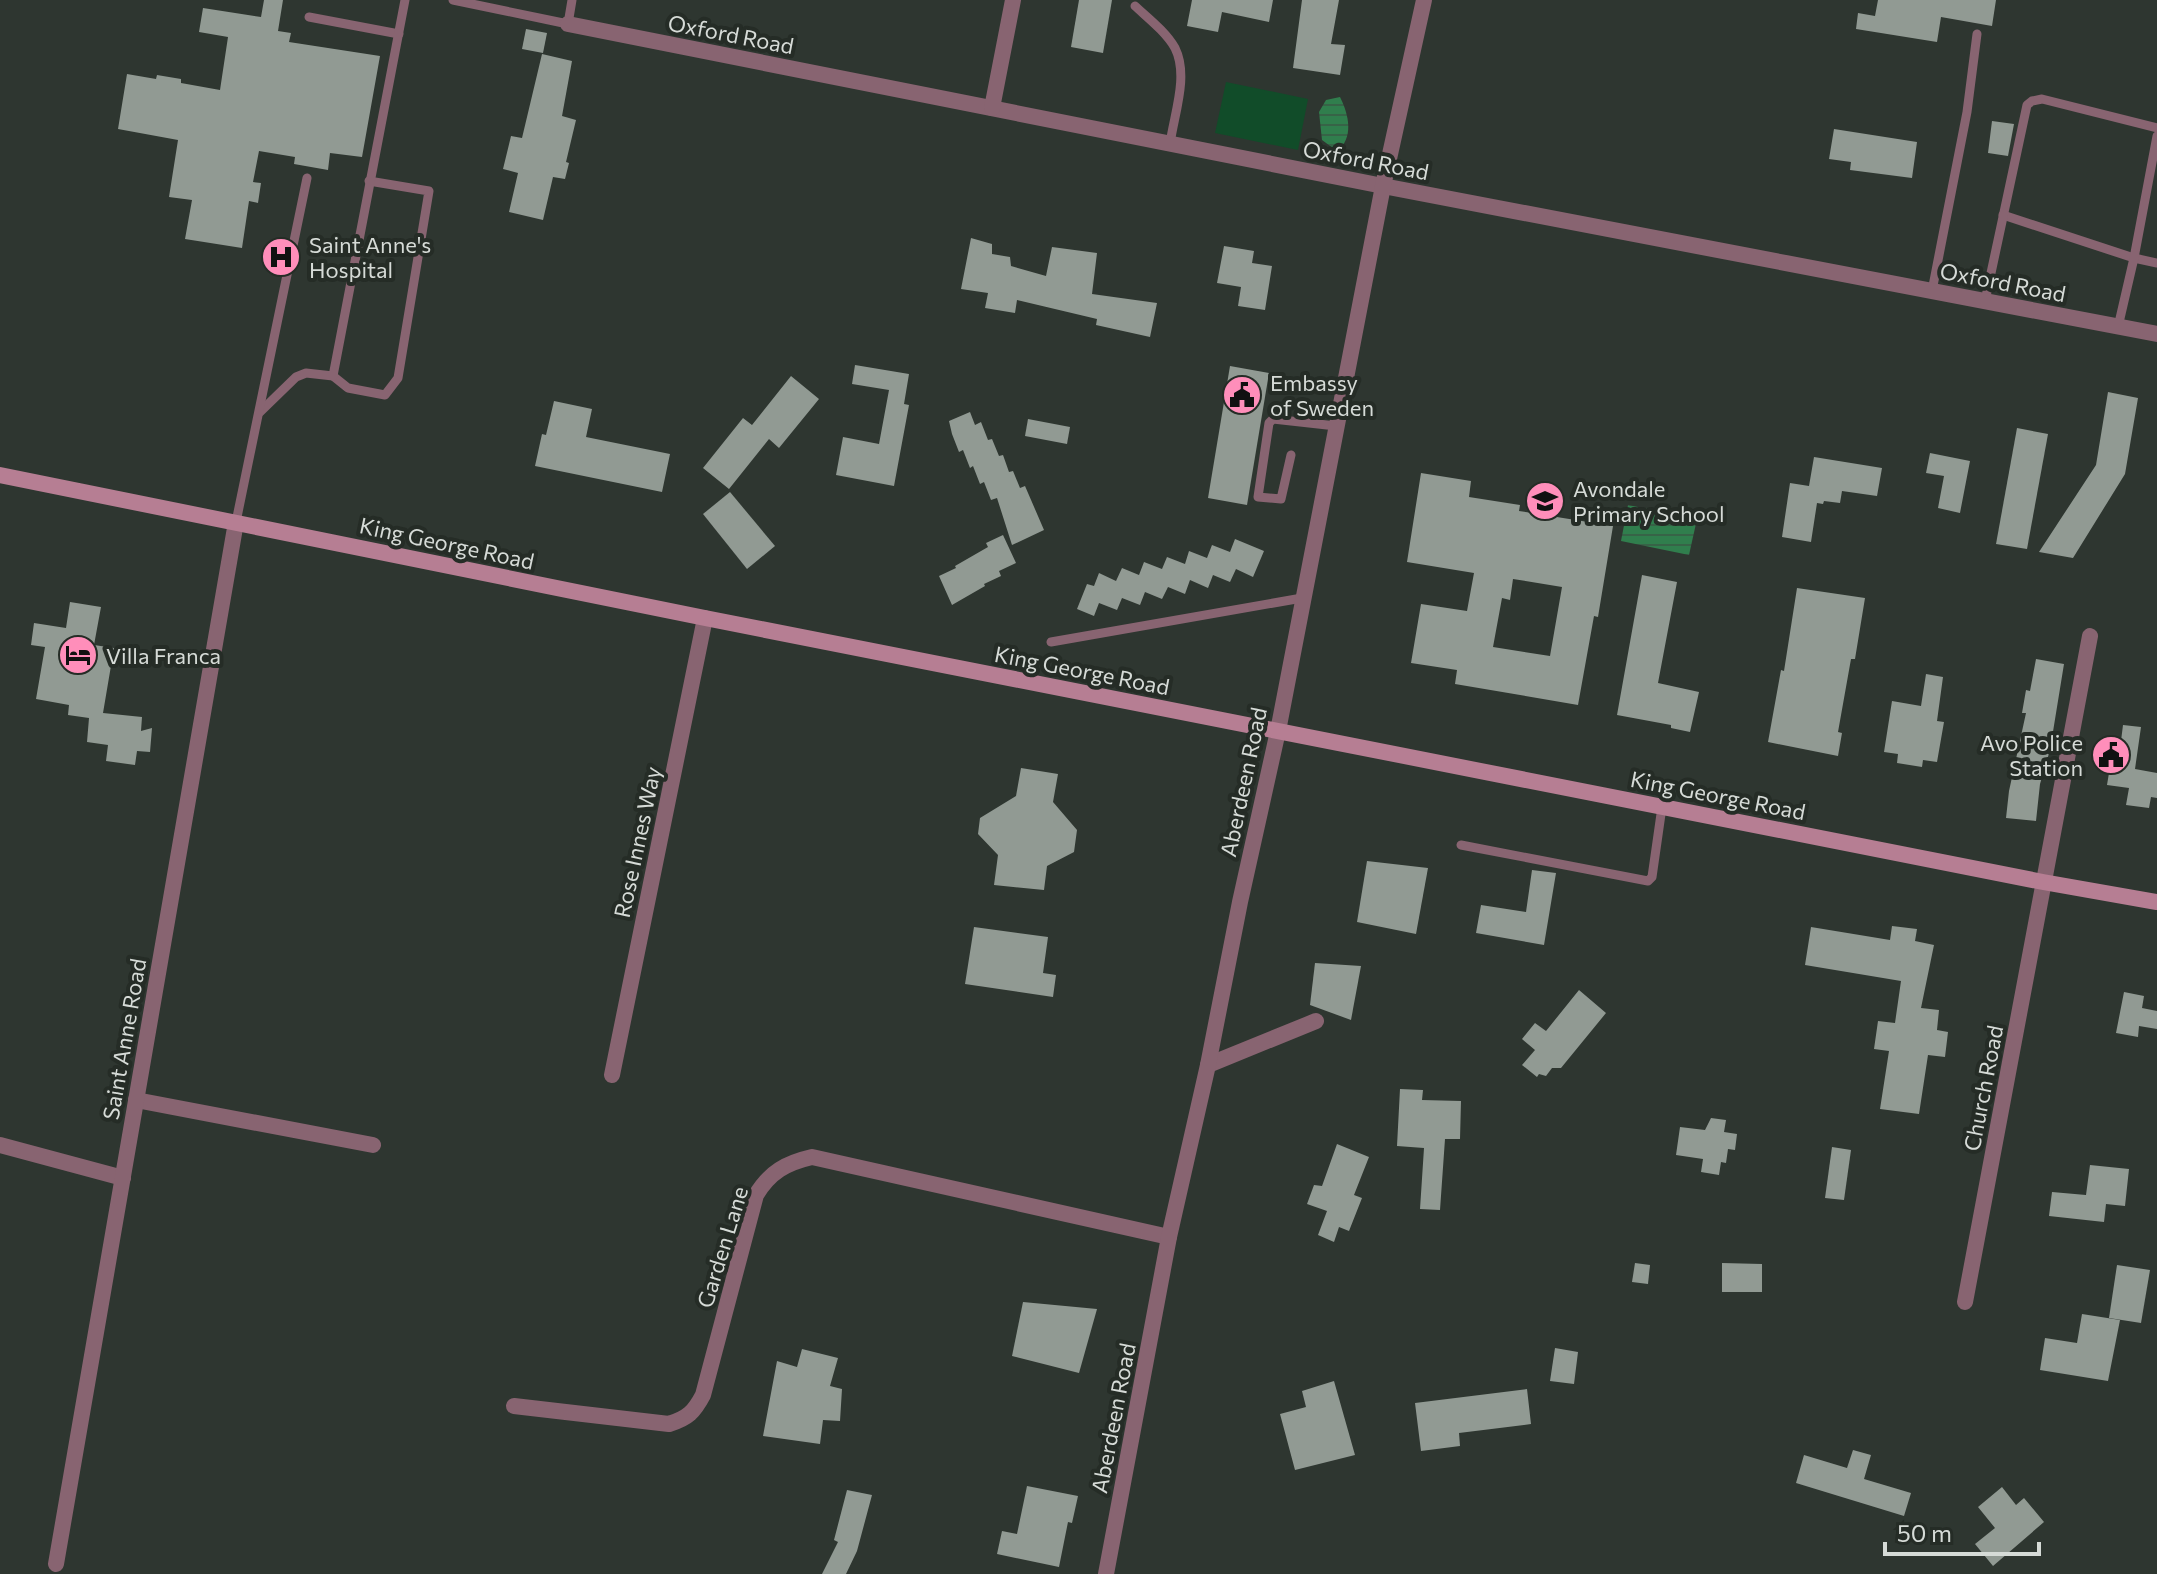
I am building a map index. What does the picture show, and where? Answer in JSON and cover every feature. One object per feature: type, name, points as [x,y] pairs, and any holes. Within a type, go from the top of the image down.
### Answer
[{"type":"main road","name":"King George Road","points":[[0,475],[705,618],[2157,902]]},
{"type":"street","points":[[992,108],[1013,0]]},
{"type":"street","name":"Aberdeen Road","points":[[1106,1574],[1169,1237],[1278,731],[1383,186],[1424,0]]},
{"type":"street","name":"Oxford Road","points":[[568,24],[1383,186],[2157,334]]},
{"type":"street","name":"Saint Anne Road","points":[[56,1564],[236,522]]},
{"type":"street","name":"Rose Innes Way","points":[[612,1075],[705,618]]},
{"type":"street","name":"Church Road","points":[[1965,1302],[2090,636]]},
{"type":"street","points":[[1208,1065],[1316,1021]]},
{"type":"street","points":[[136,1100],[373,1145]]},
{"type":"street","points":[[0,1145],[123,1178]]},
{"type":"street","name":"Garden Lane","points":[[514,1406],[669,1424],[684,1420],[695,1412],[703,1395],[756,1195],[777,1170],[812,1157],[1169,1237]]},
{"type":"lane","points":[[333,376],[405,0]]},
{"type":"lane","points":[[453,0],[568,24],[572,0]]},
{"type":"lane","points":[[1135,6],[1174,46],[1180,61],[1181,79],[1170,144]]},
{"type":"lane","points":[[309,17],[399,34]]},
{"type":"lane","points":[[1932,291],[1967,112],[1977,34]]},
{"type":"lane","points":[[1985,301],[2024,114],[2032,101],[2042,99],[2157,128]]},
{"type":"lane","points":[[2118,327],[2157,136]]},
{"type":"lane","points":[[236,522],[307,178]]},
{"type":"lane","points":[[260,412],[296,377],[306,373],[333,376],[348,388],[385,395],[398,378],[429,191],[369,181]]},
{"type":"lane","points":[[2003,215],[2157,263]]},
{"type":"lane","points":[[1291,455],[1281,499],[1258,497],[1269,423],[1273,419],[1336,426]]},
{"type":"lane","points":[[1051,642],[1302,598]]},
{"type":"lane","points":[[1461,845],[1648,881],[1652,877],[1662,807]]},
{"type":"shaded area","points":[[1226,82],[1308,99],[1298,150],[1215,133]]},
{"type":"shaded area","points":[[1340,97],[1346,111],[1348,133],[1337,151],[1322,140],[1319,112],[1326,100]]},
{"type":"shaded area","points":[[1628,505],[1697,519],[1689,555],[1621,541]]},
{"type":"building","points":[[264,0],[283,0],[278,31],[291,33],[289,42],[380,56],[362,157],[330,153],[328,170],[294,164],[295,157],[259,151],[253,182],[261,183],[258,203],[249,201],[242,248],[185,239],[192,200],[169,197],[178,140],[118,129],[127,74],[181,79],[181,83],[220,90],[228,37],[199,32],[203,8],[261,17]]},
{"type":"building","points":[[1079,0],[1112,0],[1103,53],[1071,47]]},
{"type":"building","points":[[1192,0],[1273,0],[1269,22],[1222,12],[1218,32],[1187,26]]},
{"type":"building","points":[[1302,0],[1339,0],[1331,44],[1345,45],[1340,75],[1293,68]]},
{"type":"building","points":[[1878,0],[1996,0],[1992,26],[1941,17],[1937,42],[1856,29],[1858,13],[1875,16]]},
{"type":"building","points":[[526,29],[547,33],[543,53],[522,49]]},
{"type":"building","points":[[542,54],[572,61],[562,116],[576,120],[565,179],[553,177],[543,220],[509,212],[518,173],[503,169],[511,136],[522,138]]},
{"type":"building","points":[[1992,121],[2014,124],[2008,156],[1988,153]]},
{"type":"building","points":[[1834,129],[1917,142],[1912,178],[1850,170],[1851,162],[1829,159]]},
{"type":"building","points":[[971,238],[992,244],[992,254],[1010,257],[1011,266],[1046,276],[1052,247],[1097,253],[1092,294],[1157,303],[1150,337],[1096,325],[1097,319],[1017,300],[1015,313],[985,308],[988,293],[961,289]]},
{"type":"building","points":[[1224,246],[1254,251],[1252,263],[1272,266],[1265,310],[1238,306],[1241,287],[1217,283]]},
{"type":"building","points":[[855,365],[909,374],[904,404],[909,405],[894,486],[836,475],[843,437],[879,444],[889,390],[852,384]]},
{"type":"building","points":[[1230,366],[1269,373],[1247,505],[1208,498]]},
{"type":"building","points":[[791,376],[819,399],[779,448],[769,439],[729,489],[703,468],[743,418],[752,425]]},
{"type":"building","points":[[2108,392],[2138,398],[2125,474],[2073,558],[2039,552],[2096,465]]},
{"type":"building","points":[[554,401],[592,409],[586,437],[670,454],[662,492],[535,466]]},
{"type":"building","points":[[970,412],[975,425],[981,422],[988,440],[992,439],[999,456],[1003,455],[1009,472],[1013,471],[1020,488],[1025,486],[1044,530],[1012,545],[997,498],[991,500],[984,482],[980,484],[973,466],[970,468],[963,450],[959,452],[952,434],[949,421]]},
{"type":"building","points":[[1028,419],[1070,427],[1067,444],[1025,436]]},
{"type":"building","points":[[2017,428],[2048,434],[2027,549],[1996,544]]},
{"type":"building","points":[[1930,453],[1970,461],[1960,513],[1938,508],[1944,476],[1926,473]]},
{"type":"building","points":[[1814,457],[1882,468],[1877,496],[1842,491],[1840,503],[1817,503],[1811,542],[1782,537],[1790,483],[1809,486]]},
{"type":"building","points":[[1421,473],[1471,481],[1469,497],[1520,505],[1519,511],[1613,526],[1598,617],[1594,616],[1578,705],[1455,684],[1457,670],[1411,663],[1421,604],[1467,611],[1474,573],[1407,562]],"holes":[[[1513,579],[1562,587],[1550,656],[1493,647],[1502,598],[1510,600]]]},
{"type":"building","points":[[730,492],[775,546],[747,569],[703,514]]},
{"type":"building","points":[[1003,535],[1016,563],[999,571],[1001,576],[952,605],[939,576],[988,547],[986,543]]},
{"type":"building","points":[[1235,539],[1264,551],[1253,577],[1236,569],[1230,582],[1213,575],[1208,588],[1190,580],[1185,594],[1168,587],[1162,599],[1145,592],[1140,605],[1122,598],[1117,610],[1099,603],[1094,616],[1077,609],[1087,584],[1094,586],[1099,573],[1116,581],[1122,568],[1139,575],[1144,562],[1162,569],[1167,557],[1185,564],[1189,551],[1207,558],[1212,545],[1230,552]]},
{"type":"building","points":[[1642,575],[1677,582],[1658,683],[1699,692],[1690,732],[1671,728],[1671,725],[1617,715]]},
{"type":"building","points":[[1797,588],[1865,598],[1838,732],[1842,733],[1838,756],[1768,742],[1781,670],[1784,671]]},
{"type":"building","points":[[70,602],[101,607],[94,645],[114,648],[103,713],[142,717],[141,731],[152,728],[150,752],[137,751],[135,765],[106,761],[108,745],[87,742],[89,718],[68,715],[69,705],[36,699],[45,647],[31,645],[34,623],[66,628]]},
{"type":"building","points":[[2036,659],[2064,664],[2050,750],[2040,784],[2036,821],[2006,818],[2026,713],[2022,713],[2026,690],[2030,691]]},
{"type":"building","points":[[1926,674],[1943,677],[1937,721],[1944,722],[1937,762],[1923,760],[1922,767],[1897,763],[1898,754],[1884,752],[1892,701],[1921,706]]},
{"type":"building","points":[[2123,725],[2141,727],[2135,769],[2157,773],[2157,798],[2151,797],[2149,808],[2126,805],[2129,788],[2107,785],[2112,755],[2119,757]]},
{"type":"building","points":[[1021,768],[1058,774],[1053,802],[1077,830],[1074,852],[1047,866],[1044,890],[994,885],[998,855],[978,834],[980,818],[1016,796]]},
{"type":"building","points":[[1367,861],[1428,868],[1416,934],[1357,922]]},
{"type":"building","points":[[1532,870],[1556,873],[1544,945],[1476,933],[1481,905],[1526,912]]},
{"type":"building","points":[[1892,926],[1917,929],[1915,941],[1934,945],[1921,1008],[1939,1010],[1937,1030],[1948,1032],[1945,1057],[1928,1055],[1919,1114],[1880,1109],[1889,1051],[1874,1049],[1878,1021],[1895,1023],[1901,981],[1805,965],[1811,927],[1890,940]]},
{"type":"building","points":[[974,927],[1048,937],[1043,973],[1056,975],[1053,997],[965,984]]},
{"type":"building","points":[[1315,963],[1361,966],[1351,1020],[1310,1005]]},
{"type":"building","points":[[1579,990],[1606,1013],[1561,1068],[1552,1068],[1546,1076],[1539,1074],[1537,1077],[1522,1065],[1535,1050],[1522,1039],[1535,1023],[1546,1031]]},
{"type":"building","points":[[2124,992],[2144,996],[2142,1008],[2157,1011],[2157,1029],[2139,1026],[2138,1037],[2116,1033]]},
{"type":"building","points":[[1400,1089],[1423,1090],[1422,1100],[1461,1101],[1460,1139],[1445,1139],[1440,1210],[1420,1209],[1424,1148],[1397,1146]]},
{"type":"building","points":[[1711,1118],[1726,1120],[1724,1132],[1737,1134],[1735,1150],[1728,1149],[1726,1163],[1721,1162],[1719,1175],[1701,1172],[1703,1159],[1676,1155],[1680,1127],[1705,1130]]},
{"type":"building","points":[[1337,1144],[1369,1157],[1354,1195],[1362,1198],[1349,1231],[1339,1227],[1334,1242],[1318,1235],[1327,1211],[1307,1204],[1314,1185],[1322,1186]]},
{"type":"building","points":[[1832,1147],[1851,1150],[1844,1200],[1825,1198]]},
{"type":"building","points":[[2090,1165],[2129,1169],[2125,1206],[2106,1204],[2104,1222],[2049,1216],[2052,1192],[2086,1195]]},
{"type":"building","points":[[1635,1263],[1650,1265],[1648,1284],[1632,1282]]},
{"type":"building","points":[[1722,1263],[1762,1264],[1762,1292],[1722,1292]]},
{"type":"building","points":[[2117,1265],[2150,1270],[2141,1323],[2109,1318]]},
{"type":"building","points":[[1023,1302],[1097,1309],[1079,1373],[1012,1356]]},
{"type":"building","points":[[2082,1314],[2120,1320],[2108,1381],[2040,1370],[2045,1338],[2077,1343]]},
{"type":"building","points":[[1555,1348],[1578,1352],[1574,1384],[1550,1381]]},
{"type":"building","points":[[802,1349],[838,1358],[830,1386],[842,1389],[840,1421],[823,1420],[820,1444],[763,1436],[777,1361],[797,1367]]},
{"type":"building","points":[[1334,1381],[1355,1455],[1295,1470],[1280,1414],[1306,1407],[1302,1391]]},
{"type":"building","points":[[1527,1389],[1531,1424],[1459,1433],[1460,1446],[1421,1451],[1415,1403]]},
{"type":"building","points":[[1853,1450],[1871,1455],[1864,1479],[1911,1493],[1904,1516],[1796,1483],[1804,1455],[1847,1468]]},
{"type":"building","points":[[1027,1486],[1078,1496],[1072,1523],[1068,1522],[1059,1567],[997,1554],[1002,1531],[1017,1534]]},
{"type":"building","points":[[2002,1487],[2016,1505],[2024,1498],[2044,1522],[1993,1566],[1975,1544],[1995,1528],[1978,1507]]},
{"type":"building","points":[[847,1490],[872,1495],[857,1551],[846,1574],[822,1574],[838,1542],[834,1540]]},
{"type":"place","name":"Saint Anne's Hospital","points":[[281,257]]},
{"type":"place","name":"Embassy of Sweden","points":[[1242,395]]},
{"type":"place","name":"Avondale Primary School","points":[[1545,501]]},
{"type":"place","name":"Villa Franca","points":[[78,655]]},
{"type":"place","name":"Avo Police Station","points":[[2111,755]]}]
